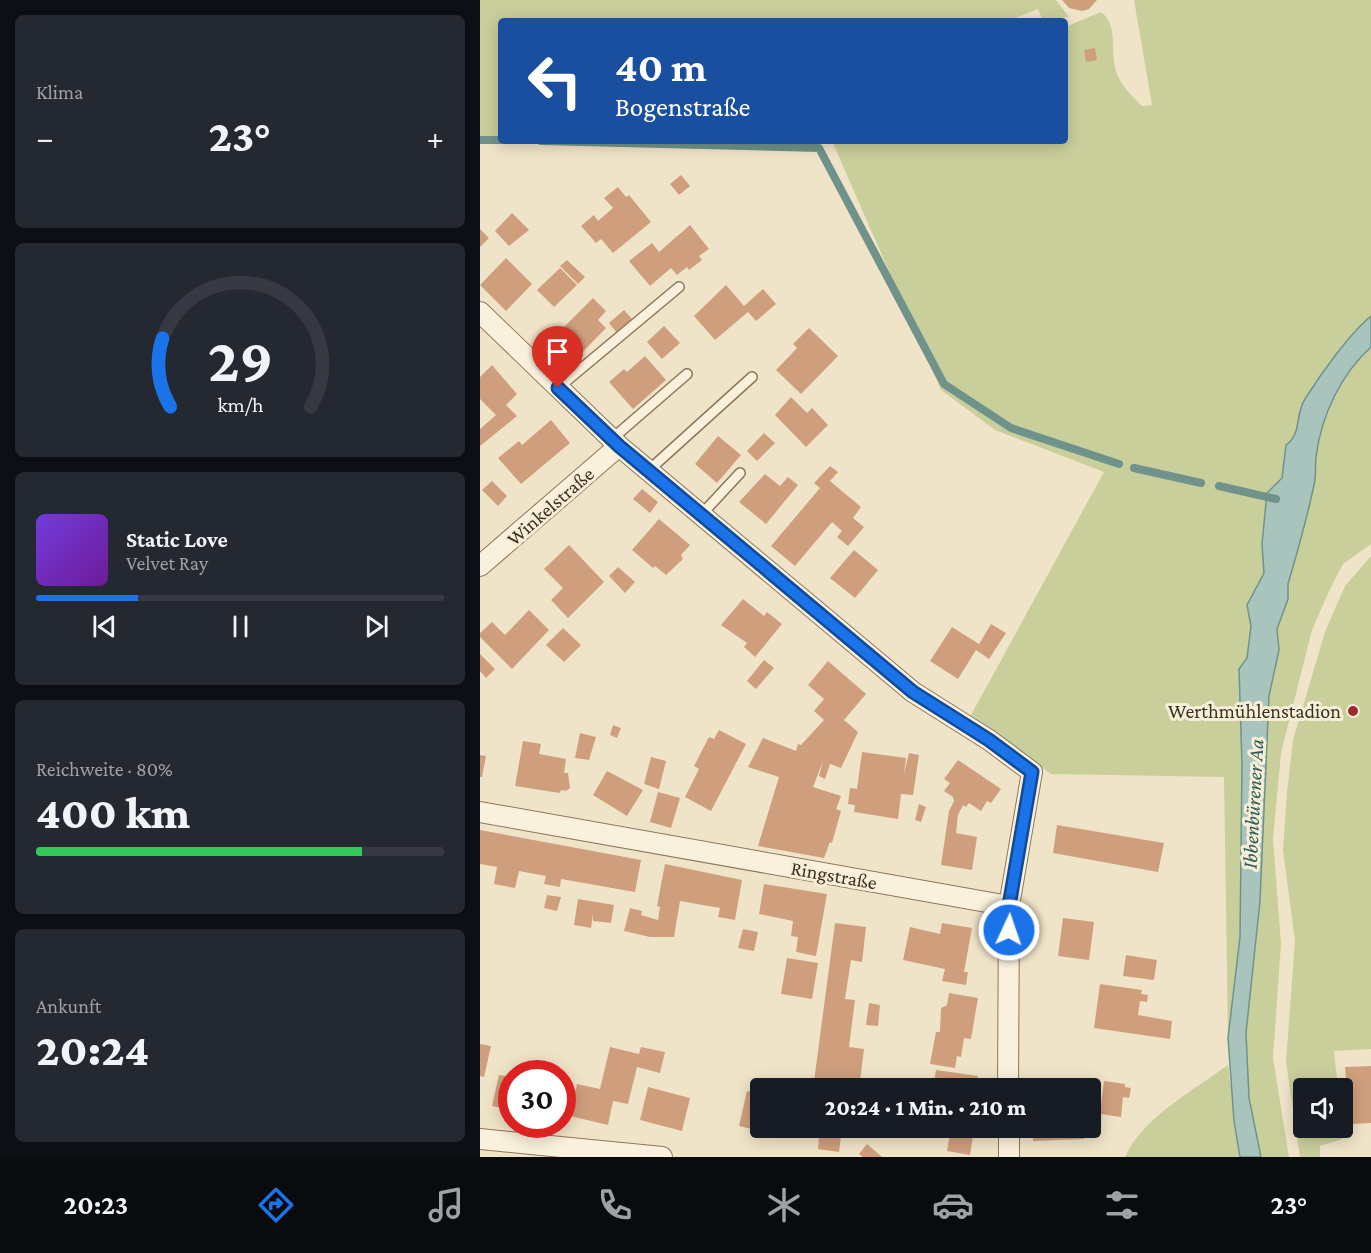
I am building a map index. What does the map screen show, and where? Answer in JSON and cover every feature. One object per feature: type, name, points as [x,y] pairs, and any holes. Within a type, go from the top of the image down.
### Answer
[{"type":"street","points":[[480,312],[648,471],[913,692],[989,740],[1032,772],[1009,906],[1008,1078]]},
{"type":"street","name":"Winkelstraße","points":[[480,566],[616,442]]},
{"type":"street","name":"Ringstraße","points":[[480,812],[1009,906]]},
{"type":"street","points":[[1009,1138],[1009,1157]]},
{"type":"street","points":[[480,1139],[662,1157]]},
{"type":"lane","points":[[558,388],[679,287]]},
{"type":"lane","points":[[616,442],[687,375]]},
{"type":"lane","points":[[648,471],[752,377]]},
{"type":"lane","points":[[701,515],[740,473]]},
{"type":"green space","points":[[480,0],[1056,0],[1069,17],[1042,18],[1038,9],[1016,18],[498,18],[498,141],[480,141]]},
{"type":"green space","points":[[1134,0],[1371,0],[1371,544],[1343,564],[1312,630],[1281,753],[1273,839],[1281,944],[1273,1058],[1289,1157],[1261,1157],[1249,1098],[1246,1033],[1228,1038],[1224,777],[1051,774],[971,715],[1104,472],[995,430],[941,390],[833,144],[1068,144],[1068,26],[1101,12],[1110,24],[1114,64],[1120,81],[1142,106],[1152,105]]},
{"type":"green space","points":[[1371,556],[1371,1049],[1334,1051],[1337,1078],[1293,1078],[1293,1110],[1286,1062],[1295,941],[1283,850],[1287,792],[1293,740],[1325,632],[1345,586]]},
{"type":"green space","points":[[1228,1065],[1240,1157],[1125,1157],[1133,1142],[1144,1129],[1170,1105]]},
{"type":"green space","points":[[1297,1138],[1343,1138],[1320,1146],[1320,1157],[1300,1157]]},
{"type":"water","name":"Ibbenbürener Aa","points":[[1371,316],[1371,347],[1350,370],[1334,397],[1322,426],[1316,457],[1315,480],[1288,584],[1288,599],[1277,629],[1279,650],[1269,696],[1260,901],[1246,1033],[1249,1098],[1261,1157],[1240,1157],[1234,1121],[1228,1038],[1240,937],[1242,764],[1239,669],[1247,658],[1251,626],[1247,605],[1264,573],[1262,544],[1267,493],[1282,478],[1286,445],[1296,430],[1302,405],[1335,355]]},
{"type":"building","points":[[1062,0],[1097,0],[1089,9],[1082,11],[1069,8]]},
{"type":"building","points":[[1095,48],[1097,60],[1086,62],[1084,50]]},
{"type":"building","points":[[681,175],[690,186],[679,195],[670,184]]},
{"type":"building","points":[[618,187],[626,197],[629,195],[651,222],[613,253],[601,239],[596,243],[581,226],[594,215],[598,221],[613,208],[604,198]]},
{"type":"building","points":[[512,213],[529,230],[509,246],[495,231]]},
{"type":"building","points":[[690,225],[709,249],[699,256],[702,260],[689,270],[687,267],[677,275],[671,268],[650,286],[629,261],[652,243],[659,252]]},
{"type":"building","points":[[480,229],[489,238],[480,247]]},
{"type":"building","points":[[506,258],[532,284],[506,311],[480,285]]},
{"type":"building","points":[[567,260],[585,277],[578,284],[560,266]]},
{"type":"building","points":[[560,268],[577,285],[554,307],[537,290]]},
{"type":"building","points":[[726,285],[744,306],[763,289],[776,304],[756,321],[748,312],[715,340],[694,316]]},
{"type":"building","points":[[593,298],[606,311],[598,320],[606,328],[566,369],[543,348]]},
{"type":"building","points":[[624,310],[632,319],[617,333],[609,323]]},
{"type":"building","points":[[664,326],[680,343],[662,359],[647,342]]},
{"type":"building","points":[[809,328],[838,356],[801,394],[776,370],[797,348],[793,344]]},
{"type":"building","points":[[645,356],[666,380],[633,409],[609,382],[624,369],[627,372]]},
{"type":"building","points":[[492,365],[517,394],[506,405],[517,416],[480,446],[480,429],[496,415],[480,399],[480,377]]},
{"type":"building","points":[[791,397],[807,413],[812,408],[828,425],[806,447],[775,415]]},
{"type":"building","points":[[551,420],[570,443],[521,484],[498,458],[519,441],[522,445]]},
{"type":"building","points":[[764,433],[775,443],[757,461],[747,451]]},
{"type":"building","points":[[718,436],[741,455],[717,483],[695,464]]},
{"type":"building","points":[[830,466],[838,472],[830,481],[861,507],[853,518],[864,527],[848,546],[837,537],[842,531],[832,522],[795,566],[771,546],[820,488],[814,483]]},
{"type":"building","points":[[765,474],[780,486],[788,477],[798,485],[766,524],[739,502]]},
{"type":"building","points":[[492,481],[507,496],[498,506],[482,490]]},
{"type":"building","points":[[642,489],[658,502],[650,513],[633,499]]},
{"type":"building","points":[[659,519],[690,545],[681,555],[683,559],[666,575],[655,566],[653,568],[632,550]]},
{"type":"building","points":[[569,545],[604,582],[568,618],[551,600],[563,588],[544,569]]},
{"type":"building","points":[[854,550],[878,570],[855,598],[830,578]]},
{"type":"building","points":[[618,567],[635,582],[625,593],[609,576]]},
{"type":"building","points":[[743,599],[764,616],[767,612],[782,624],[755,657],[744,647],[747,643],[721,625]]},
{"type":"building","points":[[529,610],[549,630],[512,669],[480,637],[480,633],[492,622],[505,635]]},
{"type":"building","points":[[991,624],[1006,633],[989,659],[976,650],[958,679],[930,661],[952,627],[979,644]]},
{"type":"building","points":[[563,628],[581,645],[564,662],[546,645]]},
{"type":"building","points":[[480,654],[495,669],[486,678],[480,671]]},
{"type":"building","points":[[764,660],[774,668],[756,689],[747,681]]},
{"type":"building","points":[[828,661],[866,694],[844,720],[858,732],[841,768],[830,764],[825,779],[819,776],[823,761],[813,787],[841,796],[836,809],[841,811],[832,843],[830,842],[824,858],[758,846],[779,777],[748,767],[763,738],[796,751],[798,744],[801,745],[824,720],[814,711],[824,699],[808,685]]},
{"type":"building","points":[[613,725],[621,728],[617,738],[610,735]]},
{"type":"building","points":[[719,730],[746,744],[711,811],[685,797],[699,769],[694,766],[709,737],[714,739]]},
{"type":"building","points":[[580,733],[596,737],[589,760],[575,758]]},
{"type":"building","points":[[523,741],[541,744],[539,754],[566,759],[564,773],[568,773],[570,788],[566,791],[561,790],[560,793],[515,786]]},
{"type":"building","points":[[862,752],[906,758],[904,773],[909,753],[919,755],[913,795],[901,794],[898,819],[854,812],[855,805],[848,804],[850,788],[857,789]]},
{"type":"building","points":[[480,755],[486,756],[482,777],[480,777]]},
{"type":"building","points":[[651,757],[666,761],[659,789],[644,784]]},
{"type":"building","points":[[958,760],[1001,789],[991,803],[987,801],[981,811],[969,803],[966,807],[963,805],[958,815],[956,833],[977,837],[972,870],[941,865],[949,811],[954,801],[953,797],[944,791],[950,783],[944,779]]},
{"type":"building","points":[[607,771],[643,790],[627,816],[593,795]]},
{"type":"building","points":[[658,792],[680,798],[671,828],[650,822]]},
{"type":"building","points":[[919,804],[926,807],[921,822],[915,820]]},
{"type":"building","points":[[1057,825],[1164,843],[1158,872],[1053,853]]},
{"type":"building","points":[[480,830],[641,860],[635,892],[561,879],[560,887],[544,884],[546,876],[519,871],[515,888],[494,884],[497,867],[480,864]]},
{"type":"building","points":[[665,864],[742,880],[735,920],[718,917],[720,908],[680,901],[674,937],[650,937],[624,931],[630,908],[642,911],[641,915],[658,920],[660,907],[657,906]]},
{"type":"building","points":[[764,884],[827,894],[816,956],[796,952],[798,937],[791,936],[793,921],[759,914]]},
{"type":"building","points":[[547,895],[561,897],[557,911],[544,908]]},
{"type":"building","points":[[578,899],[614,905],[611,923],[593,921],[593,914],[591,928],[574,925]]},
{"type":"building","points":[[1063,918],[1094,922],[1089,960],[1058,956]]},
{"type":"building","points":[[835,923],[866,927],[862,962],[851,960],[845,999],[855,1000],[849,1047],[864,1049],[860,1078],[814,1078]]},
{"type":"building","points":[[942,923],[972,928],[964,972],[968,972],[966,985],[942,981],[945,969],[903,960],[910,927],[940,934]]},
{"type":"building","points":[[743,929],[758,932],[754,951],[738,948]]},
{"type":"building","points":[[1126,955],[1157,960],[1154,980],[1123,976]]},
{"type":"building","points":[[787,958],[818,963],[812,999],[781,994]]},
{"type":"building","points":[[1100,984],[1142,990],[1141,994],[1148,995],[1147,1002],[1140,1001],[1138,1015],[1172,1021],[1170,1039],[1094,1028]]},
{"type":"building","points":[[949,993],[978,998],[971,1039],[964,1038],[961,1057],[957,1056],[955,1068],[930,1064],[936,1032],[940,1032],[941,1008],[947,1005]]},
{"type":"building","points":[[869,1003],[880,1005],[878,1026],[866,1025]]},
{"type":"building","points":[[480,1044],[491,1046],[484,1077],[480,1076]]},
{"type":"building","points":[[610,1047],[639,1054],[641,1047],[665,1052],[660,1073],[637,1067],[628,1104],[613,1101],[608,1125],[576,1117],[577,1084],[600,1089]]},
{"type":"building","points":[[1371,1066],[1371,1123],[1353,1124],[1353,1078],[1346,1078],[1345,1067]]},
{"type":"building","points":[[936,1070],[978,1076],[978,1078],[935,1078]]},
{"type":"building","points":[[498,1079],[498,1107],[492,1106]]},
{"type":"building","points":[[1104,1081],[1125,1084],[1125,1087],[1131,1088],[1129,1098],[1123,1097],[1121,1117],[1101,1114]]},
{"type":"building","points":[[648,1087],[690,1098],[682,1131],[640,1120]]},
{"type":"building","points":[[747,1091],[750,1092],[750,1129],[739,1126]]},
{"type":"building","points":[[819,1138],[841,1138],[839,1152],[818,1149]]},
{"type":"building","points":[[949,1138],[973,1138],[970,1155],[947,1151]]},
{"type":"building","points":[[1033,1138],[1084,1138],[1084,1139],[1033,1141]]},
{"type":"building","points":[[867,1144],[882,1157],[863,1157],[859,1154]]},
{"type":"waterway","points":[[480,140],[498,140]]},
{"type":"waterway","points":[[660,144],[819,148],[944,384],[1011,428],[1119,464]]},
{"type":"waterway","points":[[1134,468],[1201,483]]},
{"type":"waterway","points":[[1219,486],[1276,499]]},
{"type":"place","name":"Werthmühlenstadion","points":[[1353,711]]},
{"type":"route","points":[[558,388],[619,446],[913,692],[989,740],[1032,772],[1009,906],[1009,930]]}]
